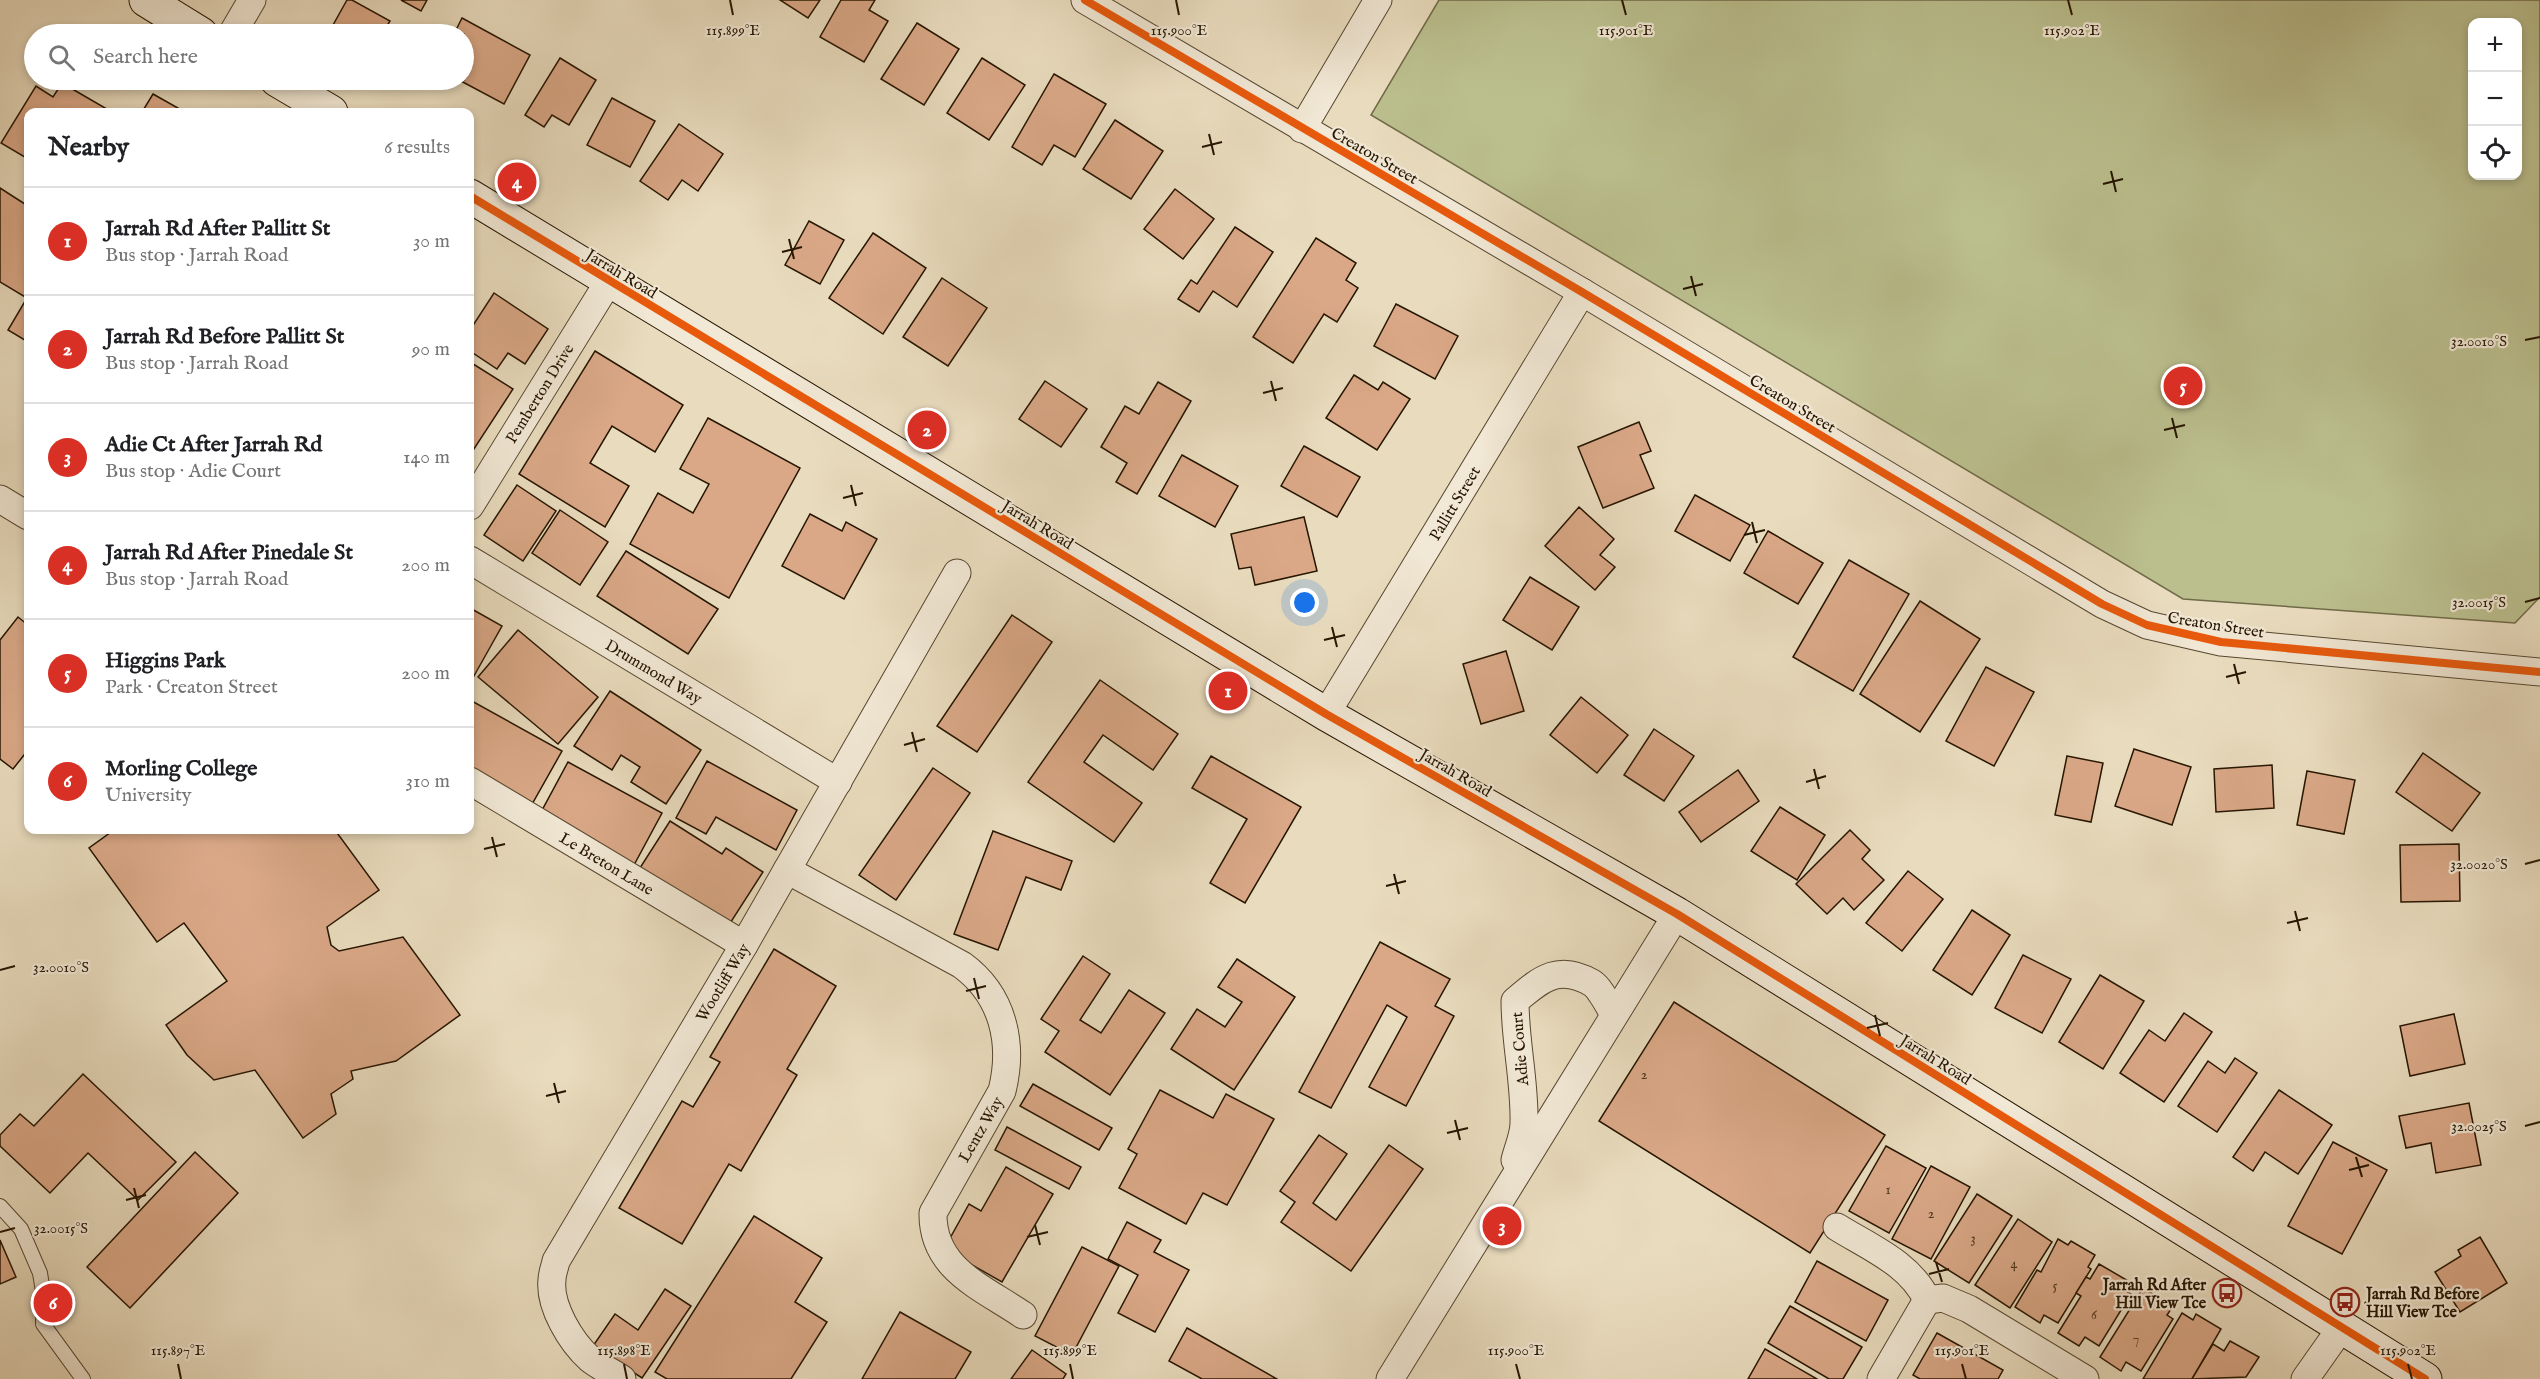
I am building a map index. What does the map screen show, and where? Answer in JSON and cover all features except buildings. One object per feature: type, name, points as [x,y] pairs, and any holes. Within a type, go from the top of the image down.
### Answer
[{"type":"street","points":[[146,0],[185,24]]},
{"type":"street","points":[[238,24],[252,0]]},
{"type":"street","name":"Creaton Street","points":[[1085,0],[1582,292],[2102,604],[2147,625],[2221,642],[2540,672]]},
{"type":"street","points":[[1302,129],[1378,0]]},
{"type":"street","points":[[294,90],[324,108]]},
{"type":"street","name":"Jarrah Road","points":[[474,198],[1326,714],[1677,914],[2425,1379]]},
{"type":"street","name":"Pemberton Drive","points":[[474,500],[609,281]]},
{"type":"street","name":"Pallitt Street","points":[[1326,714],[1582,292]]},
{"type":"street","points":[[0,499],[24,514]]},
{"type":"street","name":"Drummond Way","points":[[474,562],[837,782]]},
{"type":"street","name":"Wootliff Way","points":[[622,1379],[590,1358],[574,1341],[554,1301],[552,1281],[556,1261],[744,945],[957,573]]},
{"type":"street","name":"Le Breton Lane","points":[[474,783],[744,945]]},
{"type":"street","name":"Lentz Way","points":[[787,870],[962,965],[979,977],[992,995],[1007,1040],[1007,1070],[1002,1091],[933,1213],[932,1229],[946,1260],[1023,1315]]},
{"type":"street","name":"Adie Court","points":[[1390,1379],[1677,914]]},
{"type":"street","name":"Adie Court","points":[[1509,1184],[1524,1126],[1521,1060],[1515,1036],[1515,1000],[1543,977],[1567,974],[1593,983],[1614,1014]]},
{"type":"street","points":[[1837,1227],[1906,1270],[1921,1287],[1927,1300]]},
{"type":"street","points":[[1927,1300],[1943,1298],[1960,1304],[2085,1379]]},
{"type":"street","points":[[1881,1379],[1927,1300]]},
{"type":"street","points":[[2305,1379],[2341,1328]]},
{"type":"lane","points":[[0,1206],[21,1229],[40,1273],[45,1298],[43,1324],[83,1379]]},
{"type":"green space","points":[[1439,0],[2540,0],[2540,597],[2515,623],[2183,599],[1371,115]]},
{"type":"cycle path","points":[[1085,0],[1582,292],[2102,604],[2147,625],[2221,642],[2540,672]]},
{"type":"cycle path","points":[[474,198],[1326,714],[1677,914],[2425,1379]]},
{"type":"place","name":"Jarrah Rd After Pinedale St","points":[[517,182]]},
{"type":"place","name":"Higgins Park","points":[[2183,386]]},
{"type":"place","name":"Jarrah Rd Before Pallitt St","points":[[927,430]]},
{"type":"place","name":"Jarrah Rd After Pallitt St","points":[[1228,691]]},
{"type":"place","name":"Adie Ct After Jarrah Rd","points":[[1502,1226]]},
{"type":"place","name":"Jarrah Rd After Hill View Tce","points":[[2227,1293]]},
{"type":"place","name":"Jarrah Rd Before Hill View Tce","points":[[2345,1302]]},
{"type":"place","name":"Morling College","points":[[53,1303]]}]
